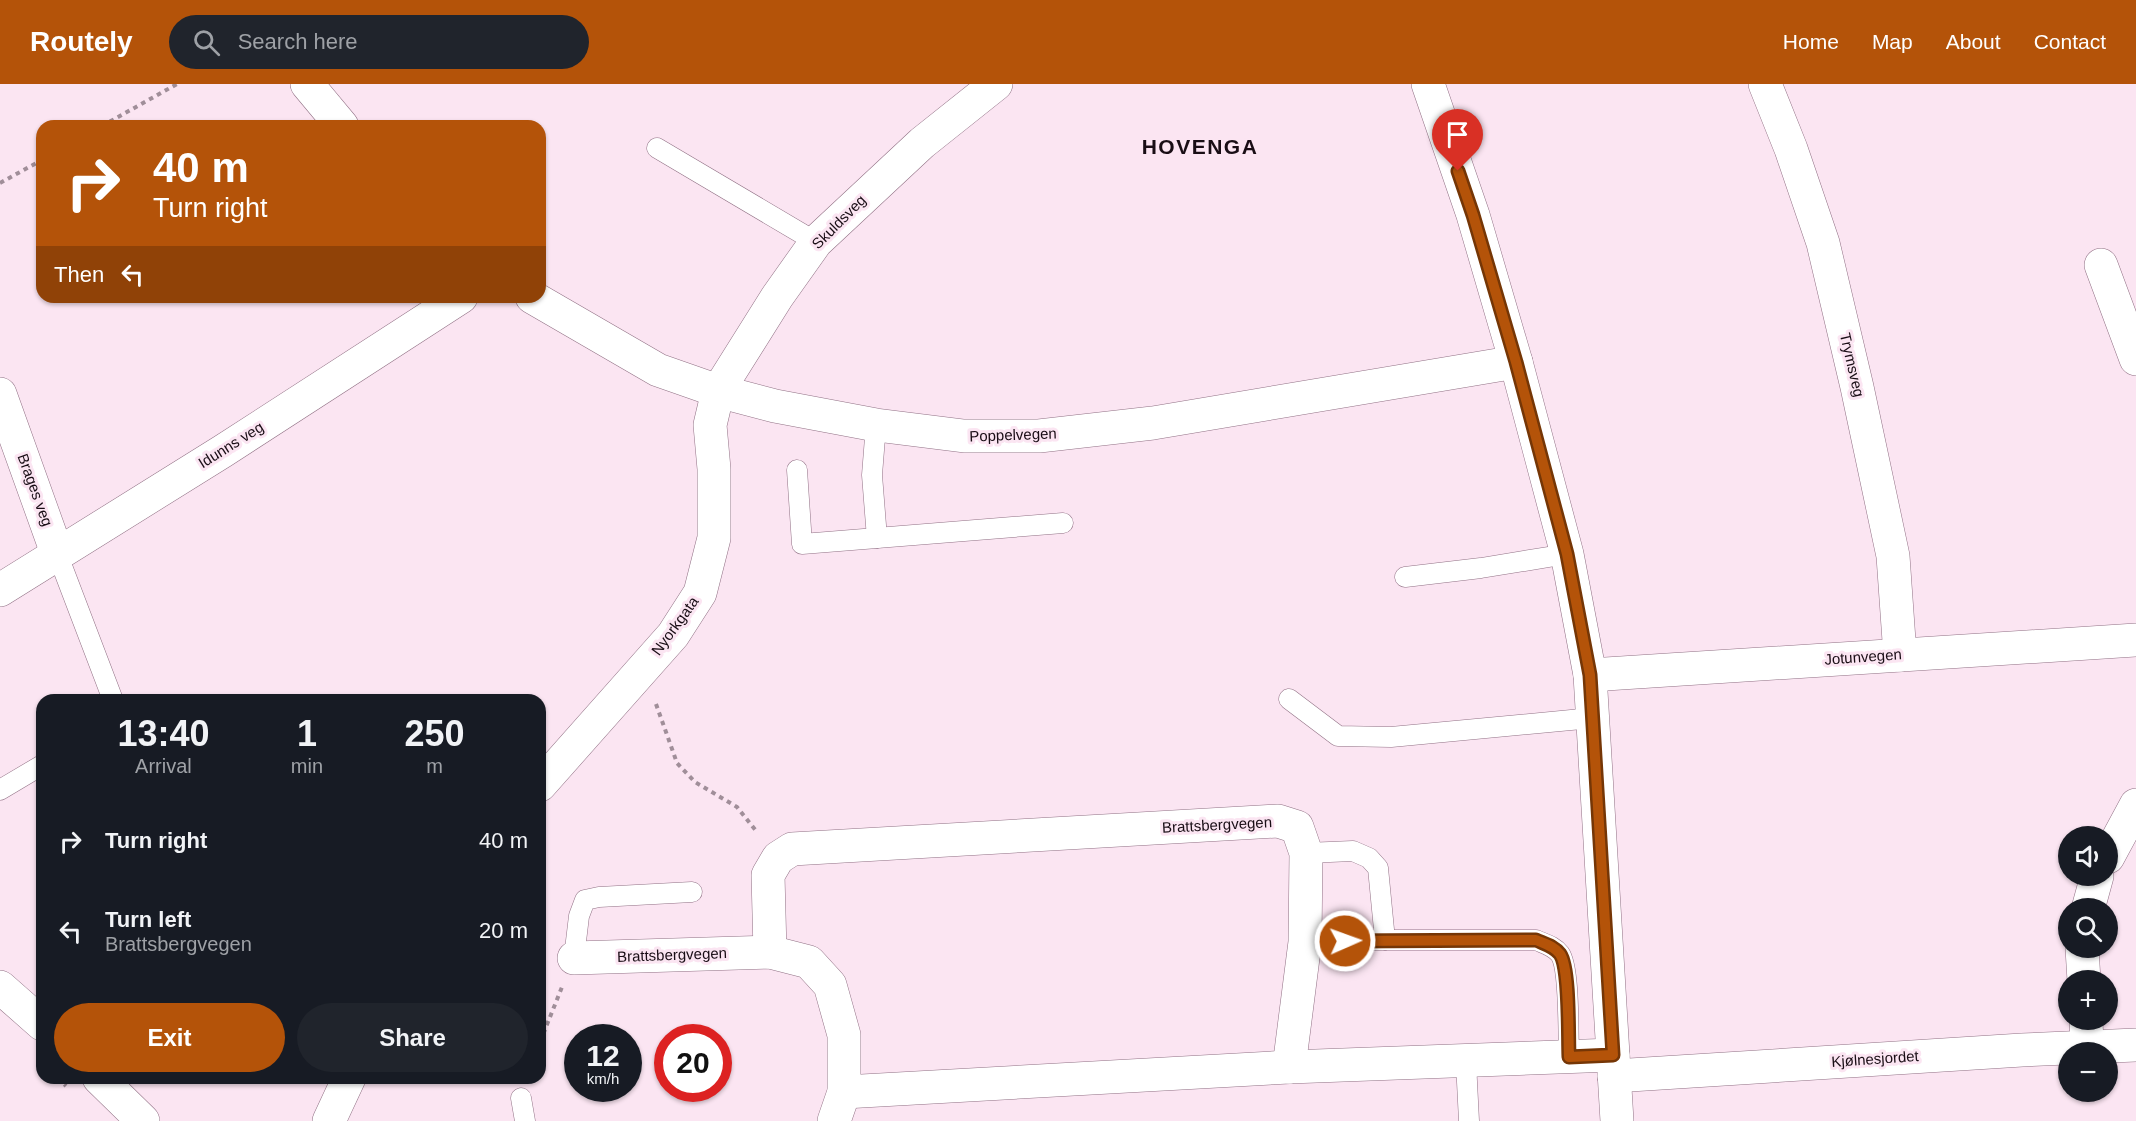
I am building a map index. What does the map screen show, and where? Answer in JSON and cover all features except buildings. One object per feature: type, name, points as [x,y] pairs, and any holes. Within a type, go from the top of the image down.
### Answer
[{"type":"street","points":[[308,84],[337,120]]},
{"type":"street","name":"Skuldsveg","points":[[718,391],[777,297],[816,242],[922,143],[996,84]]},
{"type":"street","points":[[1428,84],[1473,215],[1516,362],[1567,554],[1590,675],[1617,1121]]},
{"type":"street","name":"Trymsveg","points":[[1765,84],[1791,149],[1823,243],[1893,556],[1900,655]]},
{"type":"street","points":[[2102,265],[2136,359]]},
{"type":"street","name":"Idunns veg","points":[[0,590],[223,451],[452,303]]},
{"type":"street","name":"Poppelvegen","points":[[542,303],[658,370],[718,391],[775,406],[876,425],[964,436],[1039,436],[1153,423],[1516,362]]},
{"type":"street","name":"Nyorkgata","points":[[546,778],[673,635],[700,593],[714,538],[714,469],[710,425],[718,391]]},
{"type":"street","name":"Brages veg","points":[[0,394],[57,553]]},
{"type":"street","name":"Jotunvegen","points":[[1590,675],[2136,640]]},
{"type":"street","points":[[2118,838],[2136,805]]},
{"type":"street","name":"Brattsbergvegen","points":[[778,858],[792,849],[1278,821],[1298,827],[1306,853],[1305,942],[1289,1067]]},
{"type":"street","points":[[770,952],[768,875],[778,858]]},
{"type":"street","name":"Brattsbergvegen","points":[[574,958],[770,952],[809,962],[830,985],[844,1035],[839,1107]]},
{"type":"street","points":[[0,987],[36,1019]]},
{"type":"street","name":"Kjølnesjordet","points":[[1613,1066],[2022,1050],[2086,1034],[2136,1045]]},
{"type":"street","points":[[839,1107],[1289,1067],[1569,1057],[1613,1066]]},
{"type":"street","points":[[105,1084],[143,1121]]},
{"type":"street","points":[[329,1121],[346,1084]]},
{"type":"lane","points":[[657,148],[816,242]]},
{"type":"lane","points":[[876,425],[872,475],[876,538]]},
{"type":"lane","points":[[797,470],[802,544],[1063,523]]},
{"type":"lane","points":[[57,553],[111,694]]},
{"type":"lane","points":[[1406,576],[1481,568],[1567,554]]},
{"type":"lane","points":[[1288,699],[1338,736],[1391,737],[1592,718]]},
{"type":"lane","points":[[0,790],[36,769]]},
{"type":"lane","points":[[1306,853],[1353,851],[1369,858],[1378,868],[1385,940]]},
{"type":"lane","points":[[574,958],[579,916],[585,900],[599,897],[692,892]]},
{"type":"lane","points":[[1305,942],[1536,940],[1554,948],[1562,956],[1565,972],[1569,1057]]},
{"type":"lane","points":[[1466,1062],[1469,1121]]},
{"type":"lane","points":[[521,1098],[525,1121]]},
{"type":"path","points":[[113,120],[177,84]]},
{"type":"path","points":[[0,183],[36,163]]},
{"type":"path","points":[[635,678],[655,701],[677,763],[695,782],[737,807],[778,858]]},
{"type":"path","points":[[546,1027],[574,958]]},
{"type":"district","name":"HOVENGA","points":[[1200,147]]},
{"type":"route","points":[[1345,941],[1536,940],[1554,948],[1562,956],[1565,972],[1569,1057],[1613,1055],[1590,675],[1567,554],[1516,362],[1458,171]]}]
